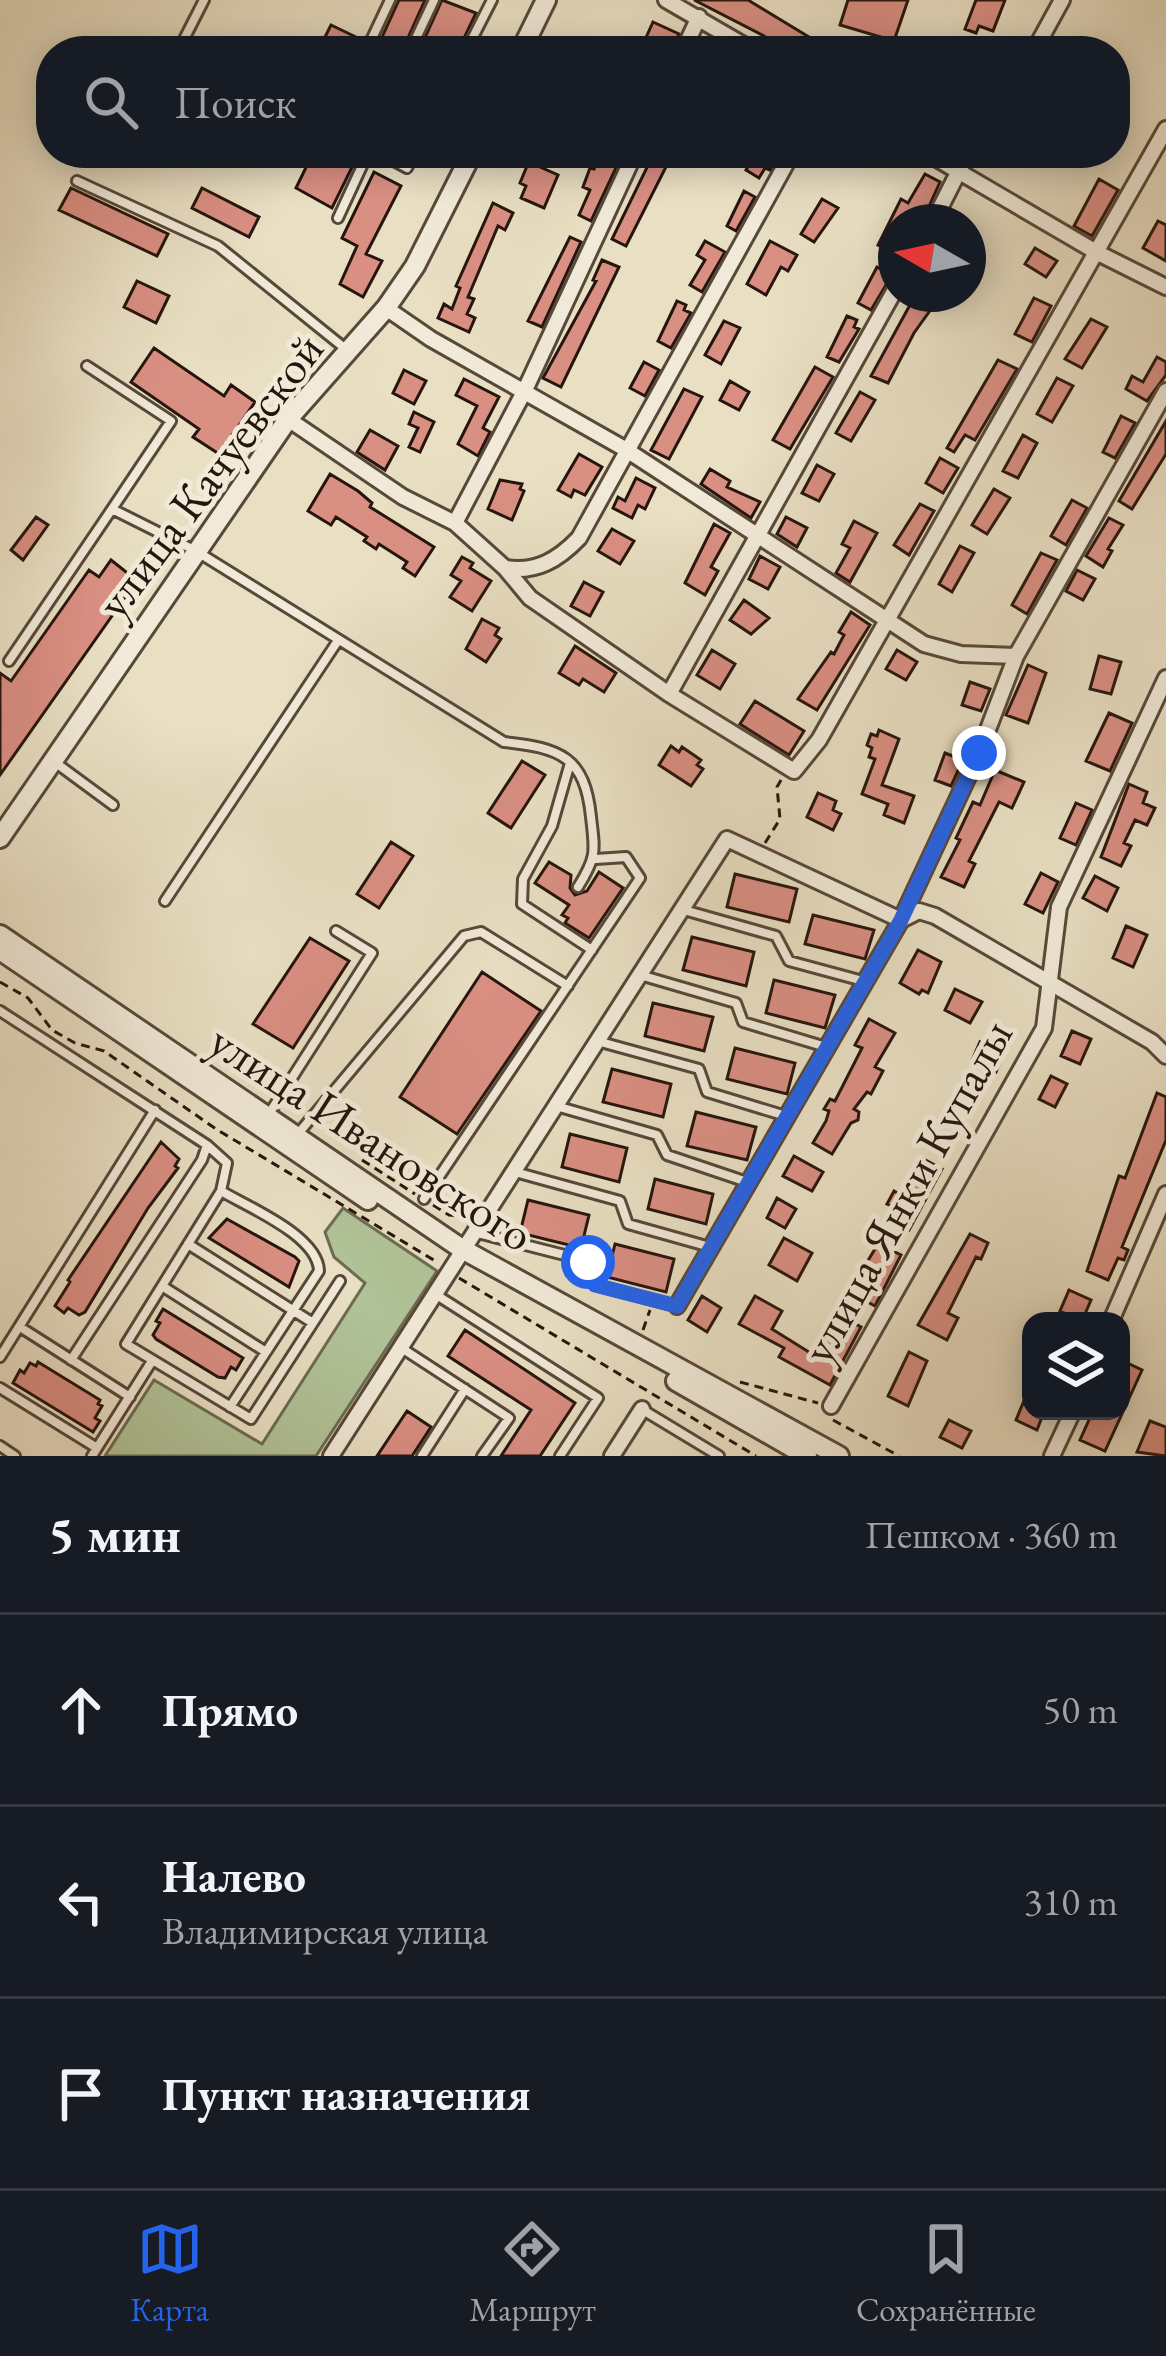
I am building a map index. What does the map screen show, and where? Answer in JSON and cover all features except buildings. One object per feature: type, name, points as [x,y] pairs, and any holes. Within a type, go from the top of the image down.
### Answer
[{"type":"street","points":[[528,36],[546,0]]},
{"type":"street","points":[[666,0],[730,36]]},
{"type":"street","points":[[1042,36],[1062,0]]},
{"type":"street","points":[[690,36],[699,17]]},
{"type":"street","points":[[288,419],[403,497],[455,524],[505,568],[530,598],[669,694],[791,770],[819,740],[1166,129]]},
{"type":"street","name":"улица Качуевской","points":[[0,838],[288,419],[386,308],[415,266],[464,168]]},
{"type":"street","points":[[455,524],[525,390],[628,168]]},
{"type":"street","points":[[505,568],[541,566],[562,556],[579,538],[784,168]]},
{"type":"street","points":[[954,168],[1098,253],[1166,287]]},
{"type":"street","points":[[943,204],[962,168]]},
{"type":"street","points":[[386,308],[431,340],[625,449],[923,644],[961,654],[1016,656]]},
{"type":"street","points":[[669,694],[883,312]]},
{"type":"street","points":[[677,1306],[901,920],[979,753],[1016,656],[1166,391]]},
{"type":"street","name":"улица Янки Купалы","points":[[831,1406],[1044,1028],[1059,907],[1166,678]]},
{"type":"street","points":[[331,1456],[727,839],[901,920]]},
{"type":"street","points":[[901,920],[919,911],[935,916],[1152,1042],[1166,1056]]},
{"type":"street","name":"улица Ивановского","points":[[0,935],[296,1136],[448,1270],[839,1456]]},
{"type":"street","name":"улица Ивановского","points":[[0,950],[292,1151],[448,1270],[807,1456]]},
{"type":"street","points":[[1115,1312],[1166,1194]]},
{"type":"street","points":[[612,1456],[642,1409]]},
{"type":"street","points":[[1052,1456],[1068,1420]]},
{"type":"lane","points":[[186,36],[205,0]]},
{"type":"lane","points":[[373,36],[390,0]]},
{"type":"lane","points":[[417,36],[434,0]]},
{"type":"lane","points":[[474,36],[492,0]]},
{"type":"lane","points":[[338,218],[361,168]]},
{"type":"lane","points":[[77,181],[218,246],[348,351]]},
{"type":"lane","points":[[9,661],[171,421],[88,366]]},
{"type":"lane","points":[[112,508],[196,551],[504,742],[533,745],[571,761],[587,782],[596,859],[578,887]]},
{"type":"lane","points":[[165,901],[337,641]]},
{"type":"lane","points":[[52,760],[112,805]]},
{"type":"lane","points":[[571,761],[552,826],[523,879],[522,904],[592,950]]},
{"type":"lane","points":[[424,1199],[640,878],[626,857],[596,859]]},
{"type":"lane","points":[[682,910],[776,936],[789,961],[865,982]]},
{"type":"lane","points":[[267,1117],[372,953],[336,931]]},
{"type":"lane","points":[[296,1136],[464,936],[481,932],[568,986]]},
{"type":"lane","points":[[639,975],[736,1003],[743,1022],[827,1047]]},
{"type":"lane","points":[[0,1011],[155,1110],[227,1163],[221,1191],[126,1344],[251,1420],[340,1281]]},
{"type":"lane","points":[[597,1041],[699,1069],[707,1093],[787,1116]]},
{"type":"lane","points":[[554,1106],[657,1135],[667,1155],[748,1183]]},
{"type":"lane","points":[[0,1357],[155,1110]]},
{"type":"lane","points":[[71,1360],[202,1160],[207,1145]]},
{"type":"lane","points":[[512,1171],[620,1201],[628,1224],[712,1247]]},
{"type":"lane","points":[[221,1191],[308,1243],[318,1256],[319,1271],[230,1407]]},
{"type":"lane","points":[[474,1229],[588,1262],[595,1285],[677,1306]]},
{"type":"lane","points":[[188,1244],[313,1323]]},
{"type":"lane","points":[[448,1270],[598,1398],[560,1456]]},
{"type":"lane","points":[[162,1286],[266,1352]]},
{"type":"lane","points":[[19,1327],[130,1397]]},
{"type":"lane","points":[[400,1347],[508,1418],[482,1456]]},
{"type":"lane","points":[[0,1388],[94,1452],[153,1361]]},
{"type":"lane","points":[[422,1456],[465,1389]]},
{"type":"lane","points":[[642,1409],[718,1456]]},
{"type":"lane","points":[[0,1446],[15,1456]]},
{"type":"path","points":[[758,854],[780,819],[778,787],[791,770]]},
{"type":"path","name":"улица Ивановского","points":[[0,982],[28,998],[52,1030],[104,1051],[216,1129],[756,1456]]},
{"type":"path","points":[[643,1330],[654,1300]]},
{"type":"path","points":[[730,1380],[831,1406],[834,1423],[899,1456]]},
{"type":"green space","points":[[343,1208],[437,1271],[316,1456],[105,1456],[154,1380],[262,1444],[365,1283],[334,1257],[325,1232]]},
{"type":"route","points":[[588,1262],[595,1285],[677,1306],[901,920],[979,753]]}]
